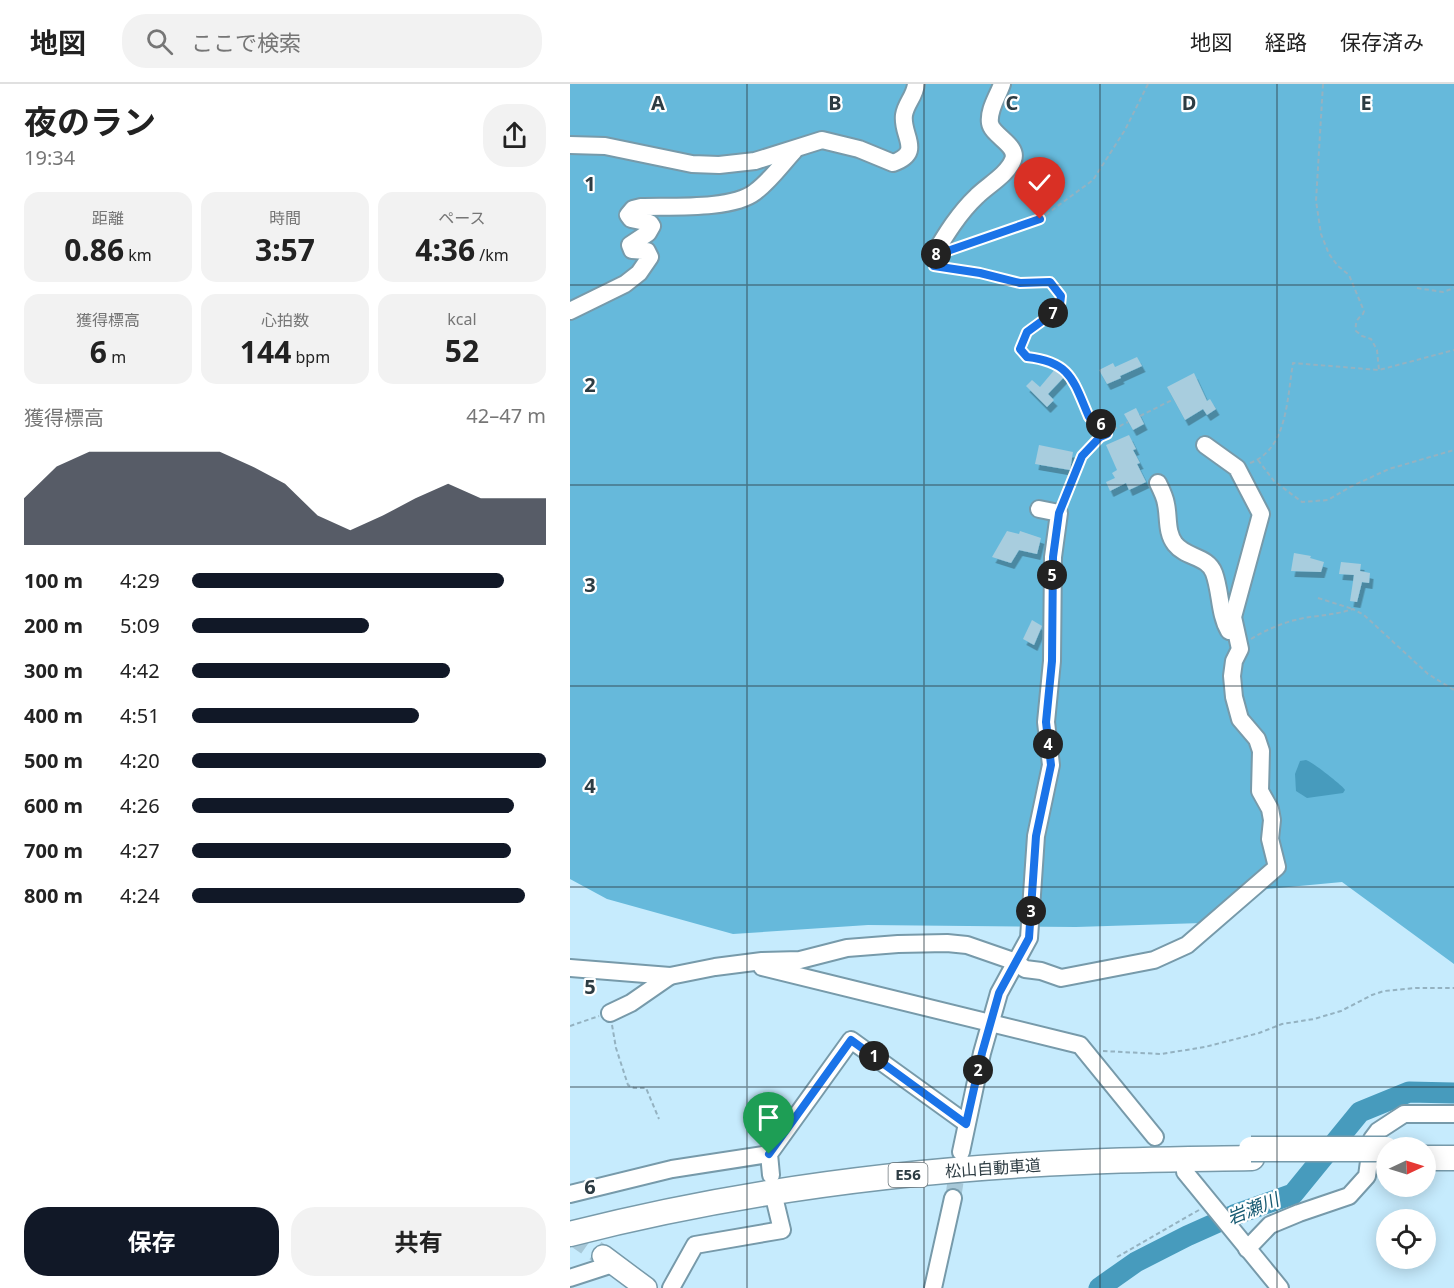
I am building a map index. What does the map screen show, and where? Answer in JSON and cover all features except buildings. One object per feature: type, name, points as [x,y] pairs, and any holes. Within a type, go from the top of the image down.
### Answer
[{"type":"highway","name":"松山自動車道","points":[[570,1234],[717,1200],[915,1174],[1084,1161],[1376,1149]]},
{"type":"highway","points":[[1436,1149],[1454,1150]]},
{"type":"highway","name":"松山自動車道","points":[[570,1223],[795,1177],[943,1161],[1071,1152],[1376,1158]]},
{"type":"highway","points":[[1436,1158],[1454,1158]]},
{"type":"main road","points":[[608,1260],[646,1288]]},
{"type":"street","points":[[570,145],[605,146],[692,164],[718,165],[755,161],[822,140],[859,149],[893,163],[908,155],[909,145],[903,118],[907,105],[915,92],[916,84]]},
{"type":"street","points":[[933,256],[951,225],[976,196],[1005,172],[1013,160],[1014,155],[1010,146],[991,127],[989,120],[992,105],[1002,84]]},
{"type":"street","points":[[570,311],[625,284],[639,273],[650,258],[647,251],[632,250],[630,245],[648,233],[652,226],[650,223],[630,219],[628,214],[633,209],[705,206],[755,193],[796,148]]},
{"type":"street","points":[[570,968],[670,976],[715,967],[800,960],[847,948],[947,943],[967,945],[1016,963],[1025,969],[1041,971],[1061,978],[1154,960],[1187,945],[1276,867],[1270,839],[1272,820],[1270,809],[1260,791],[1261,751],[1257,739],[1240,719],[1234,697],[1232,676],[1239,643],[1233,616],[1261,514],[1237,468],[1205,445]]},
{"type":"street","points":[[1158,483],[1166,503],[1169,534],[1185,553],[1209,563],[1214,573],[1225,623],[1239,643]]},
{"type":"street","points":[[961,1152],[999,993],[1029,938],[1036,836],[1051,765],[1046,722],[1052,661],[1053,557],[1059,513],[1039,509]]},
{"type":"street","points":[[748,964],[1080,1045],[1155,1137]]},
{"type":"street","points":[[610,1013],[631,1003],[670,976]]},
{"type":"street","points":[[771,1175],[769,1154],[851,1040],[966,1124]]},
{"type":"street","points":[[1244,1245],[1270,1226],[1299,1213],[1349,1196],[1367,1176],[1372,1139],[1378,1131],[1404,1114],[1454,1114]]},
{"type":"street","points":[[570,1194],[672,1169],[769,1154]]},
{"type":"street","points":[[1185,1172],[1213,1209],[1281,1288]]},
{"type":"street","points":[[933,1288],[953,1197]]},
{"type":"street","points":[[671,1288],[695,1245],[782,1230],[775,1202]]},
{"type":"street","points":[[570,1278],[608,1260]]},
{"type":"path","points":[[1107,434],[1098,420],[1089,417],[1073,381],[1063,368],[1046,359],[1027,357],[1020,349],[1027,332],[1060,305],[1061,296],[1050,282],[1020,283],[980,273],[934,266],[933,256],[1040,219],[1094,180],[1125,130],[1148,84]]},
{"type":"path","points":[[1323,84],[1316,201],[1321,234],[1329,254],[1349,275],[1364,311],[1355,324],[1356,331],[1371,339],[1377,350],[1380,370]]},
{"type":"path","points":[[1417,288],[1443,292],[1454,288]]},
{"type":"path","points":[[1237,468],[1258,460],[1272,446],[1282,429],[1293,363],[1380,370],[1454,350]]},
{"type":"path","points":[[1140,416],[1172,400]]},
{"type":"path","points":[[1059,513],[1082,456],[1100,437],[1128,422]]},
{"type":"path","points":[[1258,460],[1274,481],[1302,502],[1328,501],[1350,487],[1389,469],[1454,450]]},
{"type":"path","points":[[1318,598],[1365,615],[1406,656],[1428,674],[1454,690]]},
{"type":"path","points":[[1239,643],[1252,639],[1271,628],[1308,617],[1338,614],[1353,609]]},
{"type":"path","points":[[1080,1045],[1097,1050],[1161,1054],[1205,1047],[1259,1033],[1282,1024],[1314,1019],[1341,1011],[1384,991],[1454,988]]},
{"type":"path","points":[[570,1026],[610,1013],[616,1048],[628,1085],[634,1088],[646,1088],[659,1119]]},
{"type":"path","points":[[1117,1257],[1213,1209]]},
{"type":"shaded area","points":[[570,84],[1454,84],[1454,964],[1342,882],[1246,891],[1202,923],[1076,927],[868,925],[733,934],[607,899],[570,879]]},
{"type":"shaded area","points":[[1306,760],[1338,783],[1345,790],[1343,793],[1307,798],[1296,791],[1295,774],[1300,761]]},
{"type":"waterway","name":"岩瀬川","points":[[1099,1288],[1136,1262],[1187,1236],[1234,1215],[1293,1194],[1360,1112],[1409,1092],[1454,1093]]},
{"type":"tunnel","points":[[953,1198],[959,1160]]},
{"type":"tunnel","points":[[570,1233],[603,1256]]},
{"type":"route","points":[[769,1154],[851,1040],[966,1124],[982,1053],[999,993],[1029,938],[1036,836],[1051,765],[1046,722],[1052,661],[1053,557],[1059,513],[1082,456],[1100,437],[1107,434],[1098,420],[1089,417],[1073,381],[1063,368],[1046,359],[1027,357],[1020,349],[1027,332],[1060,305],[1061,296],[1050,282],[1020,283],[980,273],[934,266],[933,256],[1040,219]]}]
